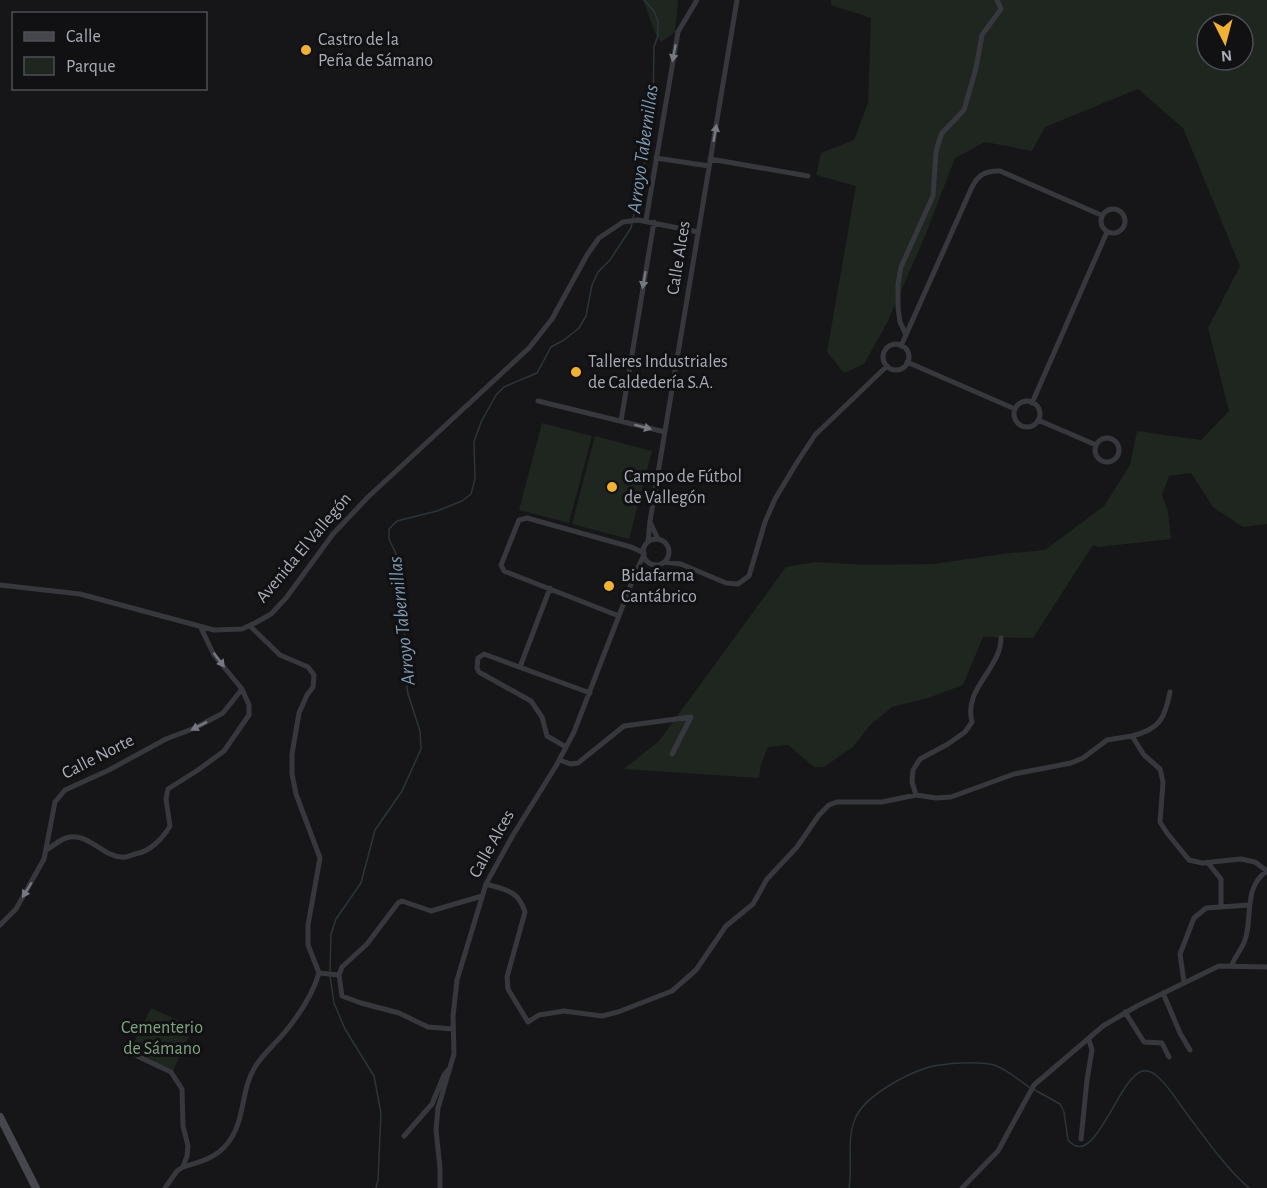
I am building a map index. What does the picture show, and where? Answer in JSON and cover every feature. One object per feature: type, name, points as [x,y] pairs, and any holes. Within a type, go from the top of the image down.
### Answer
[{"type":"street","points":[[697,0],[678,32],[646,220],[698,232]]},
{"type":"street","name":"Calle Alces","points":[[440,1188],[436,1130],[438,1108],[454,1054],[453,1029],[457,980],[482,896],[486,884],[513,835],[560,760],[590,693],[645,549],[737,0]]},
{"type":"street","points":[[906,335],[900,322],[898,308],[901,267],[933,196],[939,141],[942,133],[964,110],[976,68],[982,35],[1001,9],[997,0]]},
{"type":"street","points":[[656,158],[709,166]]},
{"type":"street","points":[[710,159],[808,176]]},
{"type":"street","points":[[901,346],[972,187],[981,175],[990,171],[1000,171],[1101,215]]},
{"type":"street","points":[[1113,208],[1119,210],[1125,217],[1124,226],[1119,231],[1107,232],[1101,225],[1101,215],[1113,208]]},
{"type":"street","name":"Avenida El Vallegón","points":[[0,585],[80,594],[201,628],[227,631],[250,626],[271,614],[286,598],[333,534],[368,497],[529,348],[552,319],[586,255],[599,238],[623,222],[646,220]]},
{"type":"street","points":[[621,421],[654,222]]},
{"type":"street","points":[[1032,403],[1107,232]]},
{"type":"street","points":[[893,345],[901,346],[908,354],[907,362],[899,369],[892,369],[883,360],[885,350],[893,345]]},
{"type":"street","points":[[907,362],[1015,409]]},
{"type":"street","points":[[637,568],[650,562],[681,564],[726,583],[738,584],[749,576],[765,522],[775,499],[815,435],[887,366]]},
{"type":"street","points":[[538,401],[665,432]]},
{"type":"street","points":[[1022,402],[1032,403],[1039,410],[1038,420],[1031,427],[1021,426],[1014,418],[1015,409],[1022,402]]},
{"type":"street","points":[[1038,420],[1096,445]]},
{"type":"street","points":[[1103,439],[1113,439],[1119,446],[1118,456],[1111,462],[1101,461],[1095,454],[1096,445],[1103,439]]},
{"type":"street","points":[[619,616],[504,572],[501,565],[519,520],[522,518],[645,549],[658,539]]},
{"type":"street","points":[[650,521],[658,539],[666,544],[669,553],[681,564]]},
{"type":"street","points":[[645,549],[650,562]]},
{"type":"street","points":[[664,562],[669,553]]},
{"type":"street","points":[[520,667],[550,588]]},
{"type":"street","points":[[250,626],[280,655],[308,667],[314,675],[313,687],[299,713],[292,754],[292,774],[296,794],[320,858],[308,925],[308,945],[322,973]]},
{"type":"street","points":[[46,850],[64,838],[71,837],[93,843],[123,858],[140,854],[151,848],[170,826],[166,799],[168,789],[224,750],[246,723],[250,710],[242,689],[214,655],[201,628]]},
{"type":"street","points":[[916,795],[912,782],[913,770],[920,759],[965,732],[972,722],[969,710],[975,690],[999,656],[1001,638]]},
{"type":"street","points":[[566,747],[547,736],[542,717],[531,701],[479,672],[478,658],[484,654],[590,693]]},
{"type":"street","name":"Calle Norte","points":[[0,925],[16,909],[26,894],[44,859],[55,802],[65,790],[223,713],[242,689]]},
{"type":"street","points":[[486,884],[508,889],[522,903],[525,912],[507,977],[508,988],[528,1022],[551,1012],[564,1011],[602,1016],[618,1012],[672,991],[696,970],[726,926],[753,904],[767,879],[798,847],[819,815],[829,805],[837,802],[882,802],[916,795],[936,798],[951,797],[1014,774],[1071,763],[1083,758],[1107,740],[1144,733],[1155,727],[1166,710],[1170,692]]},
{"type":"street","points":[[560,760],[570,764],[578,763],[624,726],[691,717],[672,754]]},
{"type":"street","points":[[1132,735],[1144,755],[1160,769],[1163,783],[1160,822],[1190,860],[1208,863],[1240,859],[1255,862],[1267,871],[1257,882],[1249,905],[1249,920],[1244,943],[1232,965]]},
{"type":"street","points":[[1208,863],[1221,879],[1221,907]]},
{"type":"street","points":[[453,1029],[428,1027],[399,1013],[361,1004],[342,996],[337,974],[381,927],[398,903],[402,901],[431,911],[482,896]]},
{"type":"street","points":[[1185,982],[1180,954],[1194,918],[1206,908],[1249,905]]},
{"type":"street","points":[[964,1187],[998,1151],[1034,1086],[1103,1026],[1125,1012],[1219,966],[1267,967]]},
{"type":"street","points":[[322,973],[337,974]]},
{"type":"street","points":[[165,1188],[177,1171],[219,1153],[228,1143],[236,1131],[243,1111],[246,1086],[254,1067],[295,1019],[322,973]]},
{"type":"street","points":[[1163,993],[1190,1050]]},
{"type":"street","points":[[1125,1012],[1144,1042],[1162,1043],[1169,1057]]},
{"type":"street","points":[[1081,1139],[1092,1050],[1089,1040]]},
{"type":"street","points":[[140,1057],[171,1072],[182,1089],[183,1126],[188,1146],[183,1167]]},
{"type":"street","points":[[404,1136],[432,1104],[444,1075],[451,1067]]},
{"type":"street","points":[[0,1118],[36,1188]]},
{"type":"green space","points":[[643,0],[678,0],[675,32],[661,42],[656,35]]},
{"type":"green space","points":[[831,0],[1267,0],[1267,524],[1243,527],[1213,507],[1191,473],[1169,476],[1162,495],[1168,512],[1171,539],[1099,547],[1093,545],[1033,638],[983,637],[963,685],[928,698],[892,707],[870,725],[853,747],[824,767],[814,767],[788,745],[768,747],[761,764],[759,778],[624,769],[659,741],[786,567],[815,562],[868,565],[934,564],[1045,550],[1104,506],[1130,465],[1137,431],[1201,440],[1229,411],[1208,328],[1240,266],[1183,128],[1138,89],[1045,127],[1032,151],[985,142],[955,158],[925,236],[887,323],[864,364],[844,373],[827,352],[856,186],[816,175],[821,153],[854,140],[868,103],[871,18],[831,5]]},
{"type":"green space","points":[[542,423],[592,436],[569,523],[519,510]]},
{"type":"green space","name":"Campo de Fútbol de Vallegón","points":[[595,436],[652,451],[629,539],[572,524]]},
{"type":"green space","name":"Cementerio de Sámano","points":[[151,1008],[193,1027],[173,1071],[139,1056],[137,1059],[128,1055]]},
{"type":"waterway","name":"Arroyo Tabernillas","points":[[330,971],[331,934],[336,919],[361,883],[375,830],[402,791],[421,749],[420,731],[408,694],[404,669],[406,617],[401,593],[400,562],[389,539],[389,529],[397,521],[437,511],[462,501],[471,494],[475,479],[474,442],[481,422],[496,395],[504,387],[537,373],[551,347],[579,328],[586,316],[592,285],[598,272],[610,260],[631,228],[644,167],[653,103],[654,47],[658,35],[658,22],[654,11],[644,0]]},
{"type":"waterway","name":"Arroyo Tabernillas","points":[[330,976],[334,1003],[345,1029],[374,1076],[381,1113],[376,1188]]},
{"type":"waterway","points":[[849,1188],[850,1144],[855,1119],[867,1102],[898,1080],[929,1067],[979,1063],[999,1067],[1029,1087]]},
{"type":"waterway","points":[[1033,1089],[1060,1104],[1064,1112],[1068,1140],[1078,1146],[1088,1143],[1097,1134],[1134,1077],[1143,1071],[1151,1072],[1167,1086],[1216,1152],[1249,1188]]},
{"type":"place","name":"Castro de la Peña de Sámano","points":[[306,50]]},
{"type":"place","name":"Talleres Industriales de Caldedería S.A.","points":[[576,372]]},
{"type":"place","name":"Campo de Fútbol de Vallegón","points":[[612,487]]},
{"type":"place","name":"Bidafarma Cantábrico","points":[[609,586]]}]
